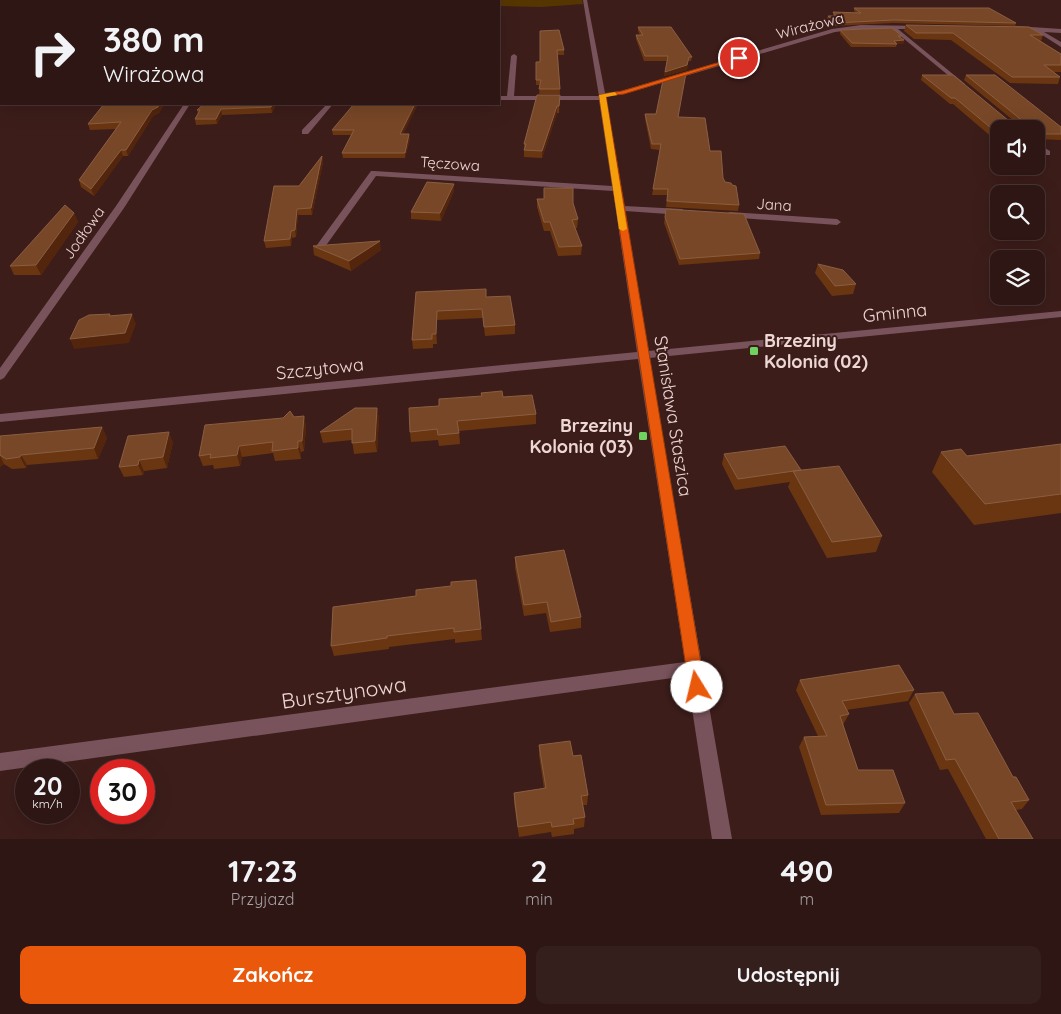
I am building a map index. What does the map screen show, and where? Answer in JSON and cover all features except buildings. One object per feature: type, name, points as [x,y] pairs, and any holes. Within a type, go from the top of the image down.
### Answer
[{"type":"street","name":"Stanisława Staszica","points":[[585,0],[603,97],[722,839]]},
{"type":"street","name":"Wirażowa","points":[[500,98],[603,97],[834,30],[893,27],[925,28]]},
{"type":"street","points":[[893,27],[971,91]]},
{"type":"street","points":[[1004,28],[1061,31]]},
{"type":"street","points":[[1036,29],[1061,45]]},
{"type":"street","points":[[510,98],[514,56]]},
{"type":"street","name":"Jodłowa","points":[[0,376],[154,158],[186,105]]},
{"type":"street","points":[[305,132],[329,105]]},
{"type":"street","name":"Tęczowa","points":[[319,249],[374,173],[618,189]]},
{"type":"street","points":[[620,208],[689,213]]},
{"type":"street","name":"Jana","points":[[719,215],[837,222]]},
{"type":"street","name":"Gminna","points":[[643,355],[1061,314]]},
{"type":"street","name":"Szczytowa","points":[[0,418],[643,355]]},
{"type":"street","name":"Bursztynowa","points":[[0,762],[694,668]]},
{"type":"shaded area","points":[[500,0],[582,0],[583,4],[541,7],[500,6]]},
{"type":"slow traffic","points":[[615,94],[602,95],[623,229]]},
{"type":"place","name":"Brzeziny Kolonia (02)","points":[[754,351]]},
{"type":"place","name":"Brzeziny Kolonia (03)","points":[[643,436]]},
{"type":"route","points":[[697,687],[602,95],[622,93],[739,58]]}]
